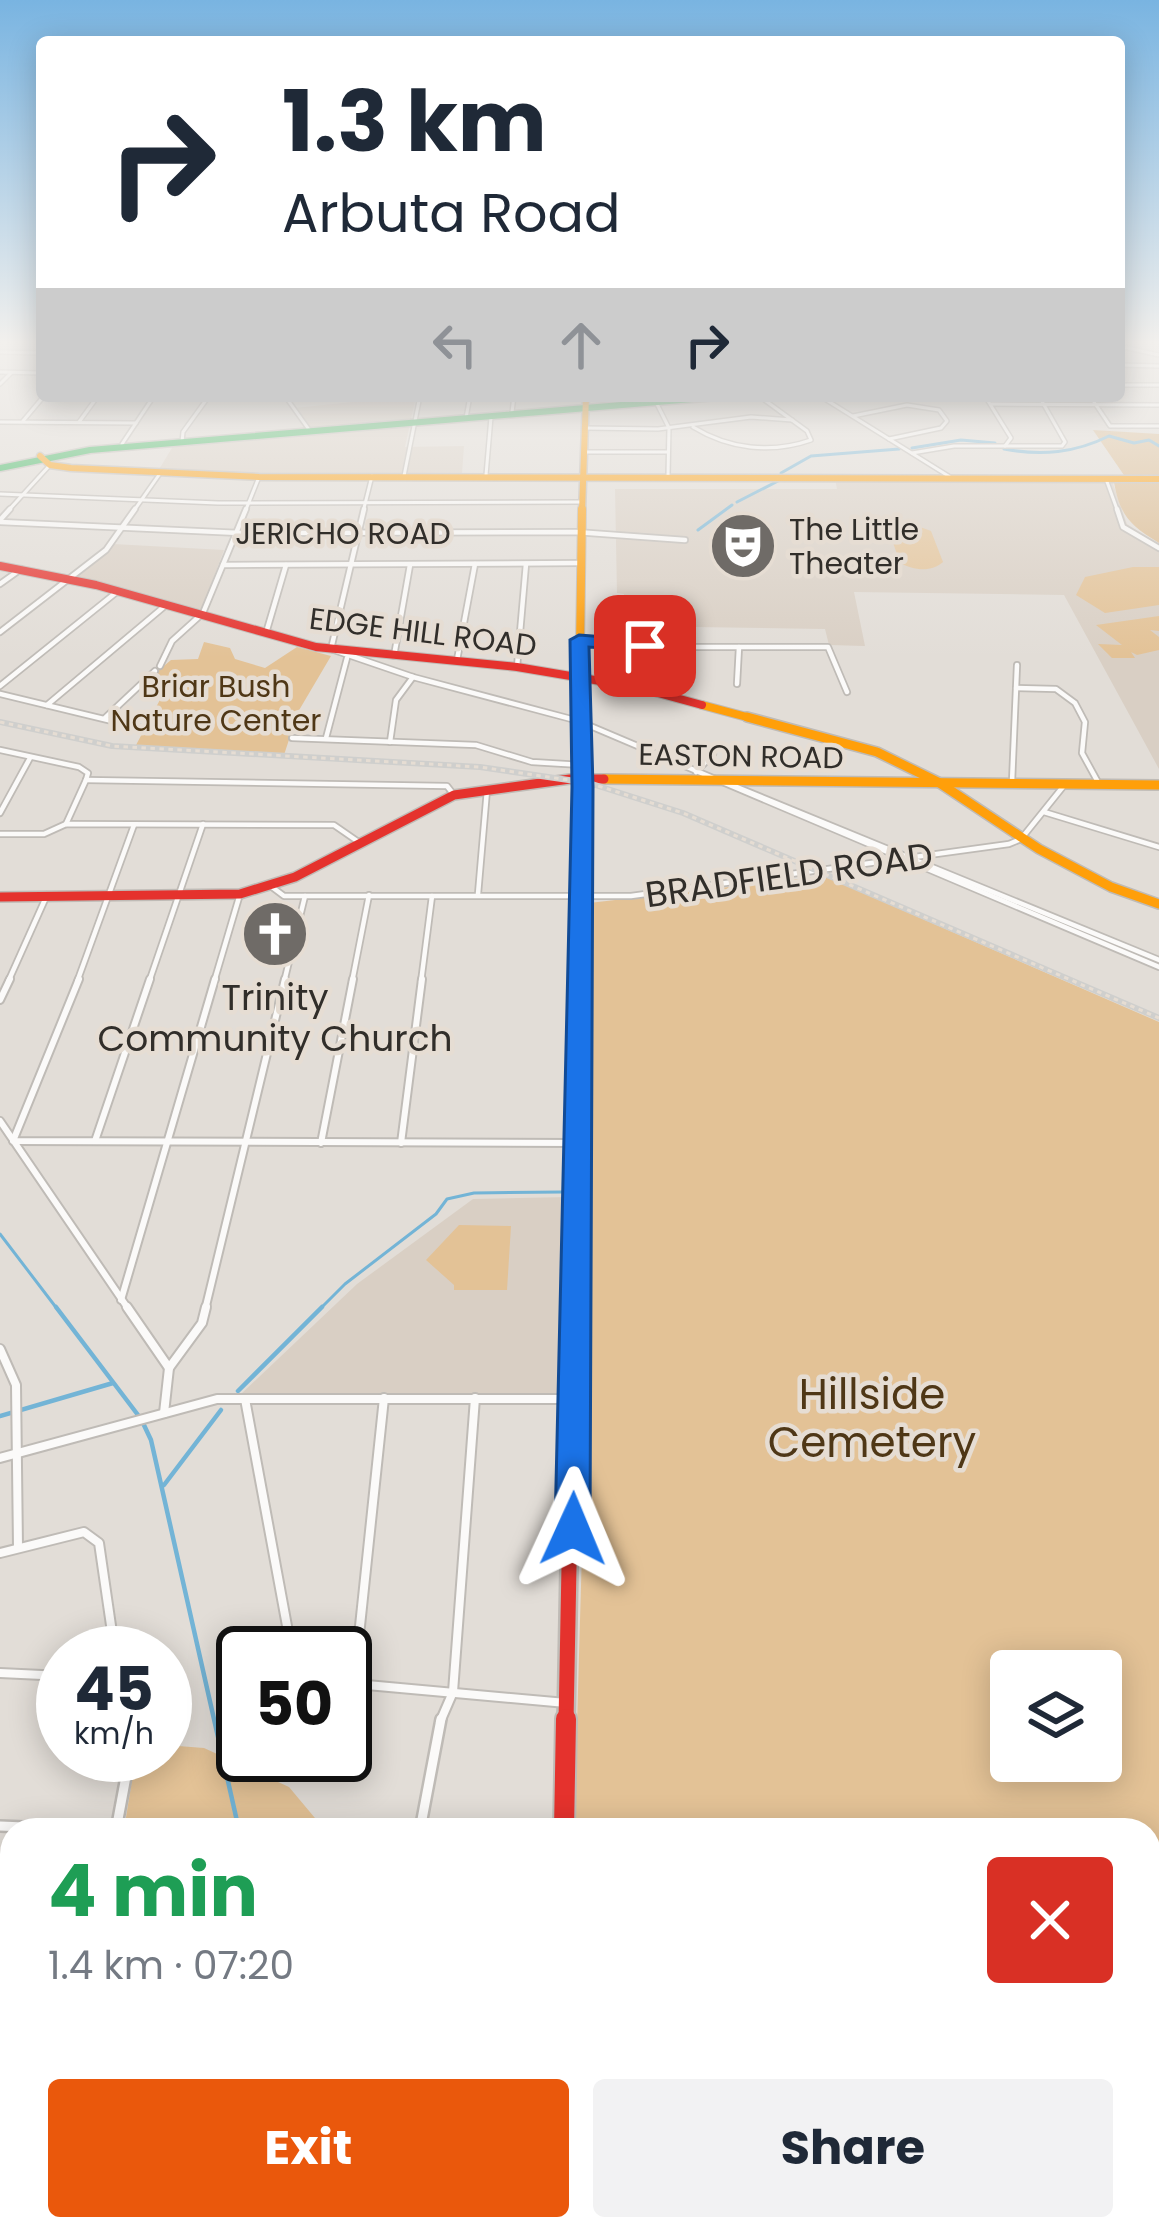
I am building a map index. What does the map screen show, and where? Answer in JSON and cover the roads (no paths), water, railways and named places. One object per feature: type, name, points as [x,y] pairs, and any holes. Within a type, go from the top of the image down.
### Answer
[{"type":"main road","points":[[44,460],[77,449]]},
{"type":"main road","points":[[0,467],[117,449]]},
{"type":"main road","points":[[565,1818],[570,1703],[582,771],[579,640],[585,452]]},
{"type":"main road","points":[[44,460],[259,476],[1159,479]]},
{"type":"main road","name":"EDGE HILL ROAD","points":[[0,566],[118,591],[351,655],[457,660],[580,677],[649,690],[877,752],[938,782],[1021,839],[1112,887],[1159,904]]},
{"type":"main road","name":"EASTON ROAD","points":[[0,895],[240,894],[272,887],[454,795],[582,771],[712,779],[1159,785]]},
{"type":"street","points":[[404,476],[409,449]]},
{"type":"street","points":[[486,476],[488,449]]},
{"type":"street","points":[[906,449],[950,477]]},
{"type":"street","points":[[912,453],[959,449]]},
{"type":"street","points":[[585,452],[667,452],[668,476]]},
{"type":"street","points":[[0,521],[44,460]]},
{"type":"street","points":[[0,632],[106,550],[160,472]]},
{"type":"street","points":[[104,719],[158,668],[172,641],[200,614],[259,476]]},
{"type":"street","points":[[331,649],[372,476]]},
{"type":"street","points":[[1106,478],[1123,527],[1159,548]]},
{"type":"street","points":[[0,494],[248,503],[583,502]]},
{"type":"street","name":"JERICHO ROAD","points":[[0,521],[236,533],[581,533],[686,540]]},
{"type":"street","points":[[517,667],[526,563]]},
{"type":"street","points":[[223,566],[581,563]]},
{"type":"street","points":[[457,660],[475,564]]},
{"type":"street","points":[[266,632],[286,565]]},
{"type":"street","points":[[394,656],[410,565]]},
{"type":"street","points":[[0,584],[21,569]]},
{"type":"street","points":[[0,690],[118,591]]},
{"type":"street","points":[[47,705],[166,605]]},
{"type":"street","points":[[579,640],[645,646],[828,647],[847,692]]},
{"type":"street","points":[[638,664],[645,646]]},
{"type":"street","points":[[737,684],[739,647]]},
{"type":"street","points":[[326,740],[351,655],[412,677],[575,720],[1159,963]]},
{"type":"street","points":[[1012,782],[1017,665]]},
{"type":"street","points":[[390,742],[396,700],[412,677]]},
{"type":"street","points":[[1016,688],[1056,689],[1075,703],[1085,722],[1082,753],[1099,784]]},
{"type":"street","points":[[0,690],[141,728]]},
{"type":"street","points":[[292,738],[476,745],[582,771]]},
{"type":"street","points":[[0,750],[88,773],[66,824]]},
{"type":"street","points":[[696,772],[713,754]]},
{"type":"street","points":[[0,813],[30,758]]},
{"type":"street","points":[[86,780],[447,786],[454,795]]},
{"type":"street","points":[[1021,839],[1066,783]]},
{"type":"street","points":[[478,895],[487,790]]},
{"type":"street","points":[[1044,812],[1159,847]]},
{"type":"street","points":[[0,834],[44,834],[66,824],[334,825],[360,843]]},
{"type":"street","points":[[95,1142],[202,824]]},
{"type":"street","points":[[13,1141],[134,825]]},
{"type":"street","name":"BRADFIELD ROAD","points":[[272,887],[278,894],[305,896],[631,896],[1021,839]]},
{"type":"street","points":[[121,1300],[240,894]]},
{"type":"street","points":[[0,1000],[47,895]]},
{"type":"street","points":[[164,1413],[169,1369],[202,1323],[305,896]]},
{"type":"street","points":[[321,1143],[369,896]]},
{"type":"street","points":[[401,1143],[432,896]]},
{"type":"street","points":[[0,1121],[169,1369]]},
{"type":"street","points":[[13,1141],[577,1143]]},
{"type":"street","points":[[0,1349],[11,1364],[16,1385],[18,1547]]},
{"type":"street","points":[[0,1367],[11,1364]]},
{"type":"street","points":[[356,1626],[384,1398]]},
{"type":"street","points":[[422,1818],[441,1717],[453,1692],[476,1398]]},
{"type":"street","points":[[245,1399],[287,1626]]},
{"type":"street","points":[[0,1458],[217,1400],[574,1399]]},
{"type":"street","points":[[0,1553],[84,1532],[94,1538],[99,1544],[111,1626]]},
{"type":"street","points":[[0,1673],[36,1675]]},
{"type":"street","points":[[372,1685],[570,1703]]},
{"type":"street","points":[[118,1818],[125,1782]]},
{"type":"waterway","points":[[781,473],[811,456],[893,449]]},
{"type":"waterway","points":[[1009,449],[1066,449]]},
{"type":"waterway","points":[[737,502],[778,481]]},
{"type":"waterway","points":[[698,530],[732,505]]},
{"type":"waterway","points":[[238,1391],[345,1284],[436,1214],[447,1199],[474,1193],[562,1192]]},
{"type":"waterway","points":[[0,1234],[58,1310]]},
{"type":"waterway","points":[[56,1307],[138,1415]]},
{"type":"waterway","points":[[0,1416],[113,1383]]},
{"type":"waterway","points":[[164,1485],[221,1410]]},
{"type":"waterway","points":[[143,1423],[151,1440],[236,1818]]},
{"type":"railway","points":[[0,722],[112,746],[480,767],[589,783],[683,813],[1159,1018]]},
{"type":"place","name":"The Little Theater","points":[[743,546]]},
{"type":"place","name":"Trinity Community Church","points":[[275,934]]},
{"type":"park label","name":"Briar Bush Nature Center","points":[[216,703]]},
{"type":"park label","name":"Hillside Cemetery","points":[[872,1418]]}]
